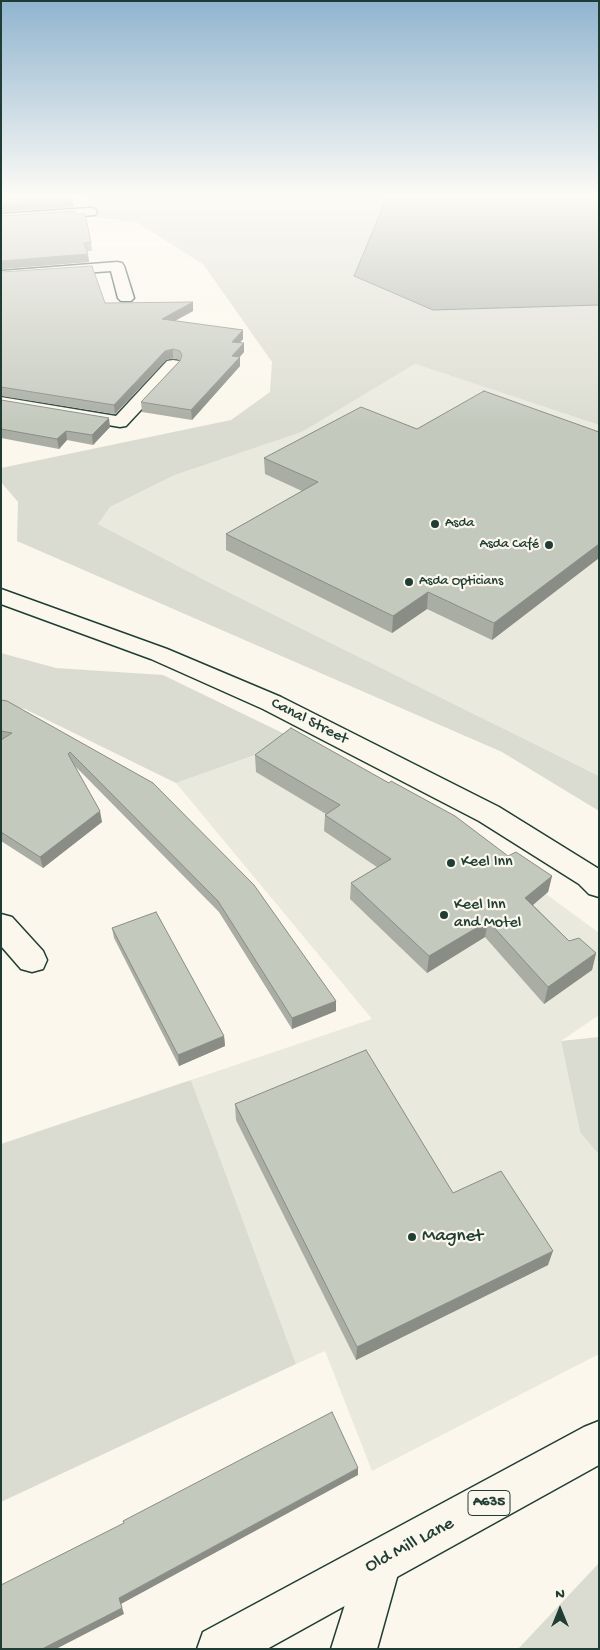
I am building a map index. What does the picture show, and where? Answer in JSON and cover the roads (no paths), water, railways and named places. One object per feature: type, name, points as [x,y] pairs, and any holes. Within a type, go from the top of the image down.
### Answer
[{"type":"main road","points":[[1,275],[40,272]]},
{"type":"main road","points":[[119,272],[126,298]]},
{"type":"main road","points":[[1,402],[120,422],[173,365]]},
{"type":"main road","name":"Canal Street","points":[[1,596],[159,654],[272,702],[489,814],[589,877],[599,886]]},
{"type":"main road","points":[[1,925],[32,960]]},
{"type":"main road","name":"Old Mill Lane","points":[[220,1649],[599,1442]]},
{"type":"main road","points":[[354,1649],[379,1563]]},
{"type":"place","name":"Asda","points":[[435,524]]},
{"type":"place","name":"Asda Café","points":[[549,545]]},
{"type":"place","name":"Asda Opticians","points":[[409,582]]},
{"type":"place","name":"Keel Inn","points":[[451,863]]},
{"type":"place","name":"Keel Inn and Motel","points":[[444,915]]},
{"type":"place","name":"Magnet","points":[[412,1237]]}]
